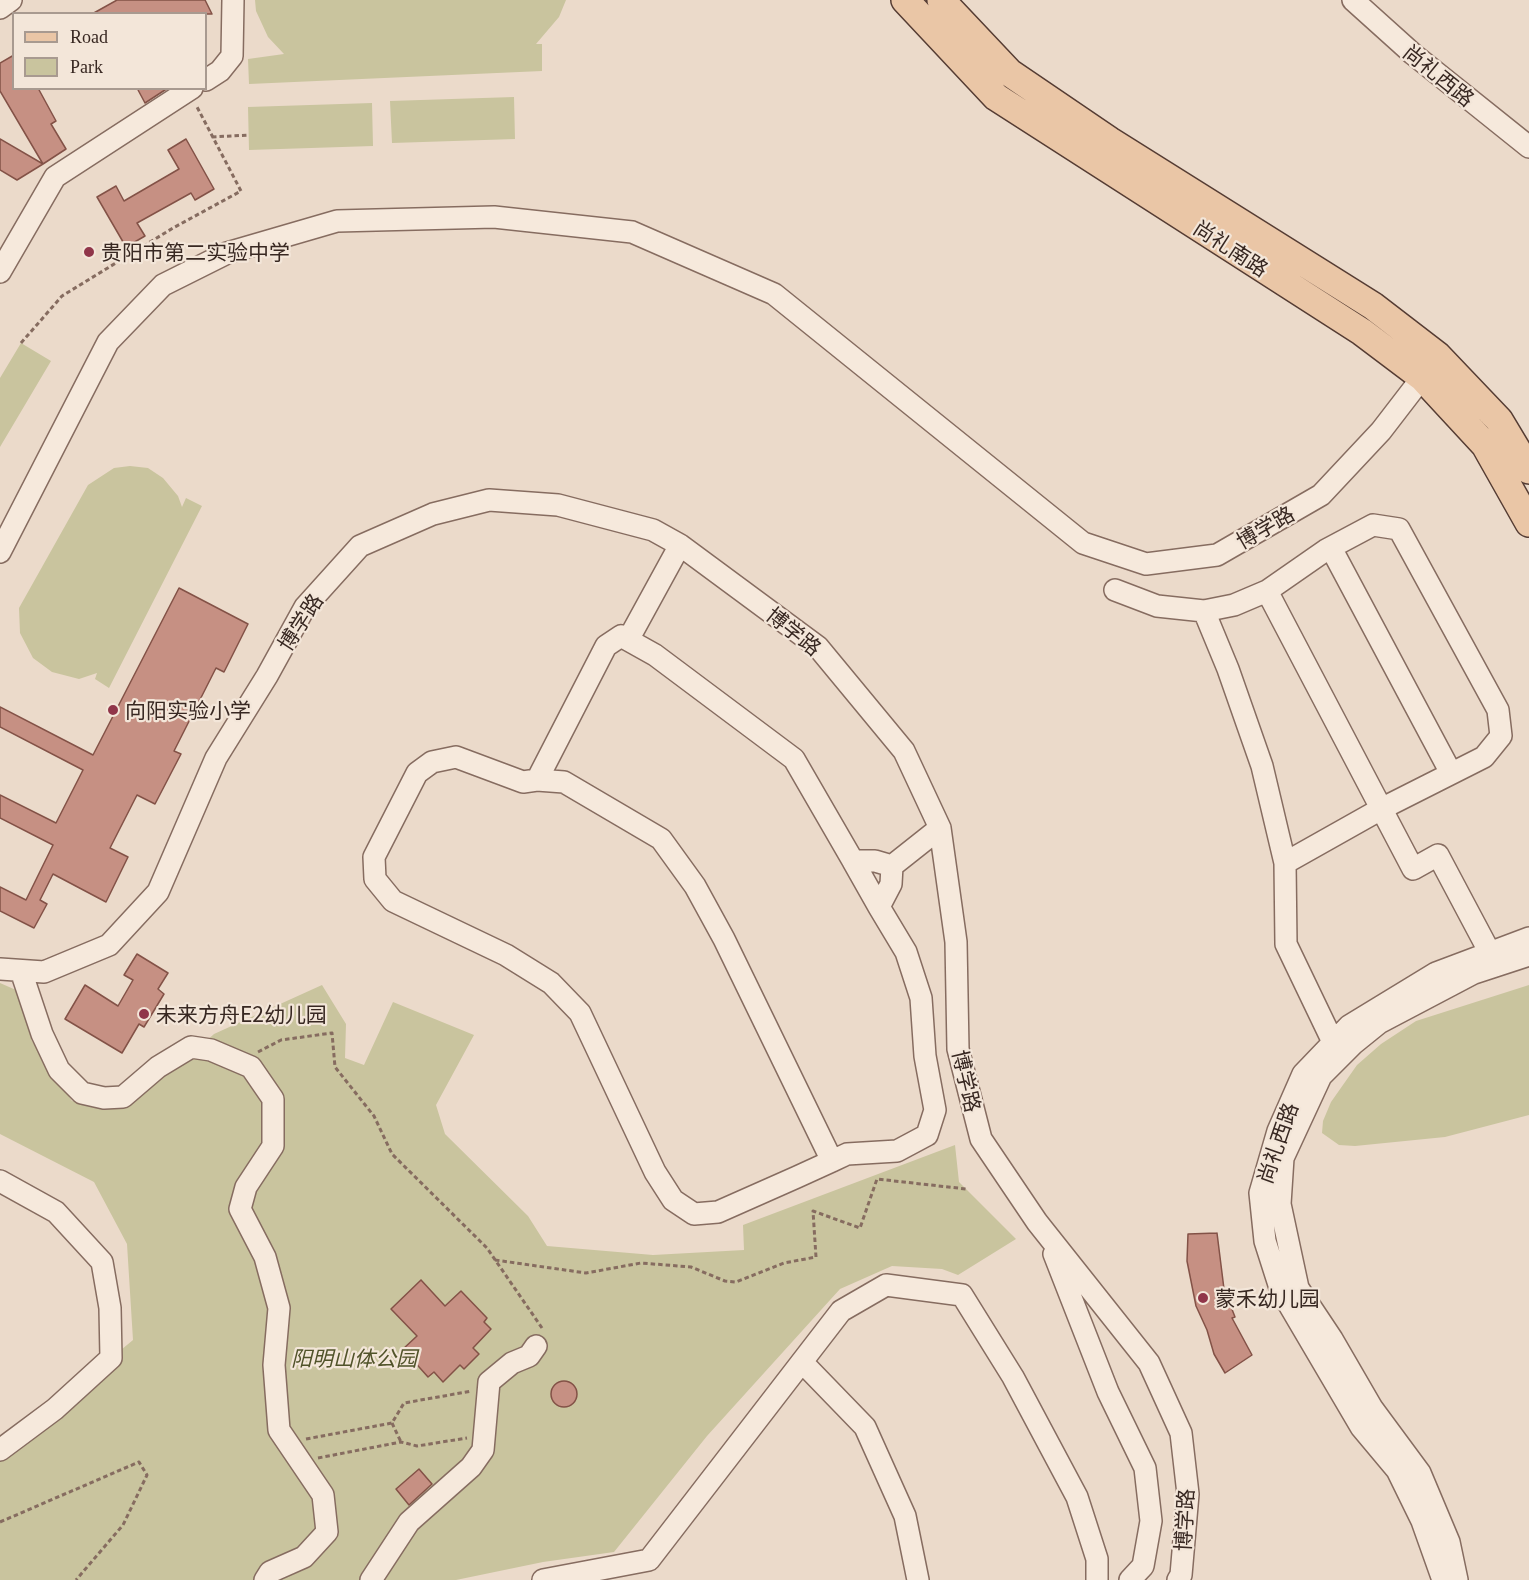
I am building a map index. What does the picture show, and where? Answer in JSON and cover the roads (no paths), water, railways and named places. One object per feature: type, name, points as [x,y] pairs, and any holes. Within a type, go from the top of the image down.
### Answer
[{"type":"main road","name":"尚礼南路","points":[[905,0],[996,97],[1362,332],[1423,378],[1485,445],[1529,523]]},
{"type":"main road","name":"尚礼南路","points":[[941,0],[1010,73],[1120,148],[1373,306],[1438,356],[1499,420],[1529,470]]},
{"type":"street","points":[[0,8],[11,0]]},
{"type":"street","points":[[207,79],[220,71],[232,56],[233,0]]},
{"type":"street","name":"尚礼西路","points":[[1353,0],[1413,54],[1529,147]]},
{"type":"street","points":[[0,272],[55,177],[189,90]]},
{"type":"street","name":"博学路","points":[[0,552],[108,342],[163,285],[226,253],[337,221],[494,218],[632,232],[774,294],[1083,543],[1146,564],[1218,555],[1321,495],[1382,431],[1438,356]]},
{"type":"street","name":"博学路","points":[[10,970],[44,972],[109,945],[159,892],[216,758],[267,676],[305,607],[360,546],[433,514],[489,500],[558,505],[653,530],[680,545],[818,647],[904,751],[940,828],[956,942],[958,1049],[981,1139],[1047,1235],[1149,1363],[1181,1433],[1188,1494],[1181,1575],[1178,1580]]},
{"type":"street","points":[[1114,590],[1157,606],[1204,612],[1234,605],[1267,591],[1331,548],[1373,525],[1399,529],[1498,710],[1502,736],[1484,757],[1381,809],[1285,863]]},
{"type":"street","points":[[628,640],[680,545]]},
{"type":"street","points":[[1331,548],[1452,773]]},
{"type":"street","points":[[1267,591],[1413,869],[1438,855],[1490,953]]},
{"type":"street","points":[[1204,612],[1228,669],[1262,766],[1285,863],[1286,944],[1333,1042]]},
{"type":"street","points":[[537,780],[606,646],[621,636],[655,655],[794,759],[906,952],[921,998],[925,1056],[935,1110],[927,1135],[897,1151],[847,1154],[832,1161],[718,1212],[694,1214],[673,1200],[655,1172],[580,1013],[551,983],[506,955],[393,901],[375,879],[374,857],[394,813],[417,773],[432,762],[456,757],[523,782],[537,780],[564,782],[661,839],[695,886],[724,939],[832,1161]]},
{"type":"street","points":[[879,907],[891,884],[892,866],[940,828]]},
{"type":"street","points":[[853,861],[875,861],[892,866]]},
{"type":"street","name":"尚礼西路","points":[[1443,1580],[1422,1521],[1397,1470],[1361,1427],[1281,1291],[1265,1241],[1260,1193],[1278,1131],[1303,1074],[1349,1026],[1436,973],[1529,938]]},
{"type":"street","name":"尚礼西路","points":[[1457,1580],[1449,1542],[1420,1473],[1372,1408],[1332,1339],[1298,1288],[1280,1204],[1283,1158],[1321,1076],[1370,1030],[1474,973],[1529,955]]},
{"type":"street","points":[[10,970],[59,1070],[82,1093],[104,1098],[123,1097],[158,1067],[191,1047],[211,1050],[251,1067],[273,1099],[273,1146],[246,1187],[240,1209],[265,1257],[279,1308],[274,1365],[279,1430],[298,1462],[322,1495],[327,1532],[304,1557],[270,1572],[265,1580]]},
{"type":"street","points":[[0,1181],[56,1212],[102,1262],[110,1308],[111,1358],[55,1409],[0,1449]]},
{"type":"street","points":[[1047,1235],[1108,1392],[1145,1468],[1151,1521],[1143,1566],[1130,1580]]},
{"type":"street","points":[[543,1580],[649,1560],[841,1311],[886,1285],[962,1295],[1013,1377],[1077,1497],[1097,1559],[1097,1580]]},
{"type":"street","points":[[371,1580],[409,1522],[471,1467],[483,1450],[489,1382],[512,1363],[529,1356],[536,1346]]},
{"type":"street","points":[[802,1362],[866,1427],[905,1516],[918,1580]]},
{"type":"place","name":"贵阳市第二实验中学","points":[[89,252]]},
{"type":"place","name":"向阳实验小学","points":[[113,710]]},
{"type":"place","name":"未来方舟E2幼儿园","points":[[144,1014]]},
{"type":"place","name":"蒙禾幼儿园","points":[[1203,1298]]},
{"type":"park label","name":"阳明山体公园","points":[[354,1358]]}]
